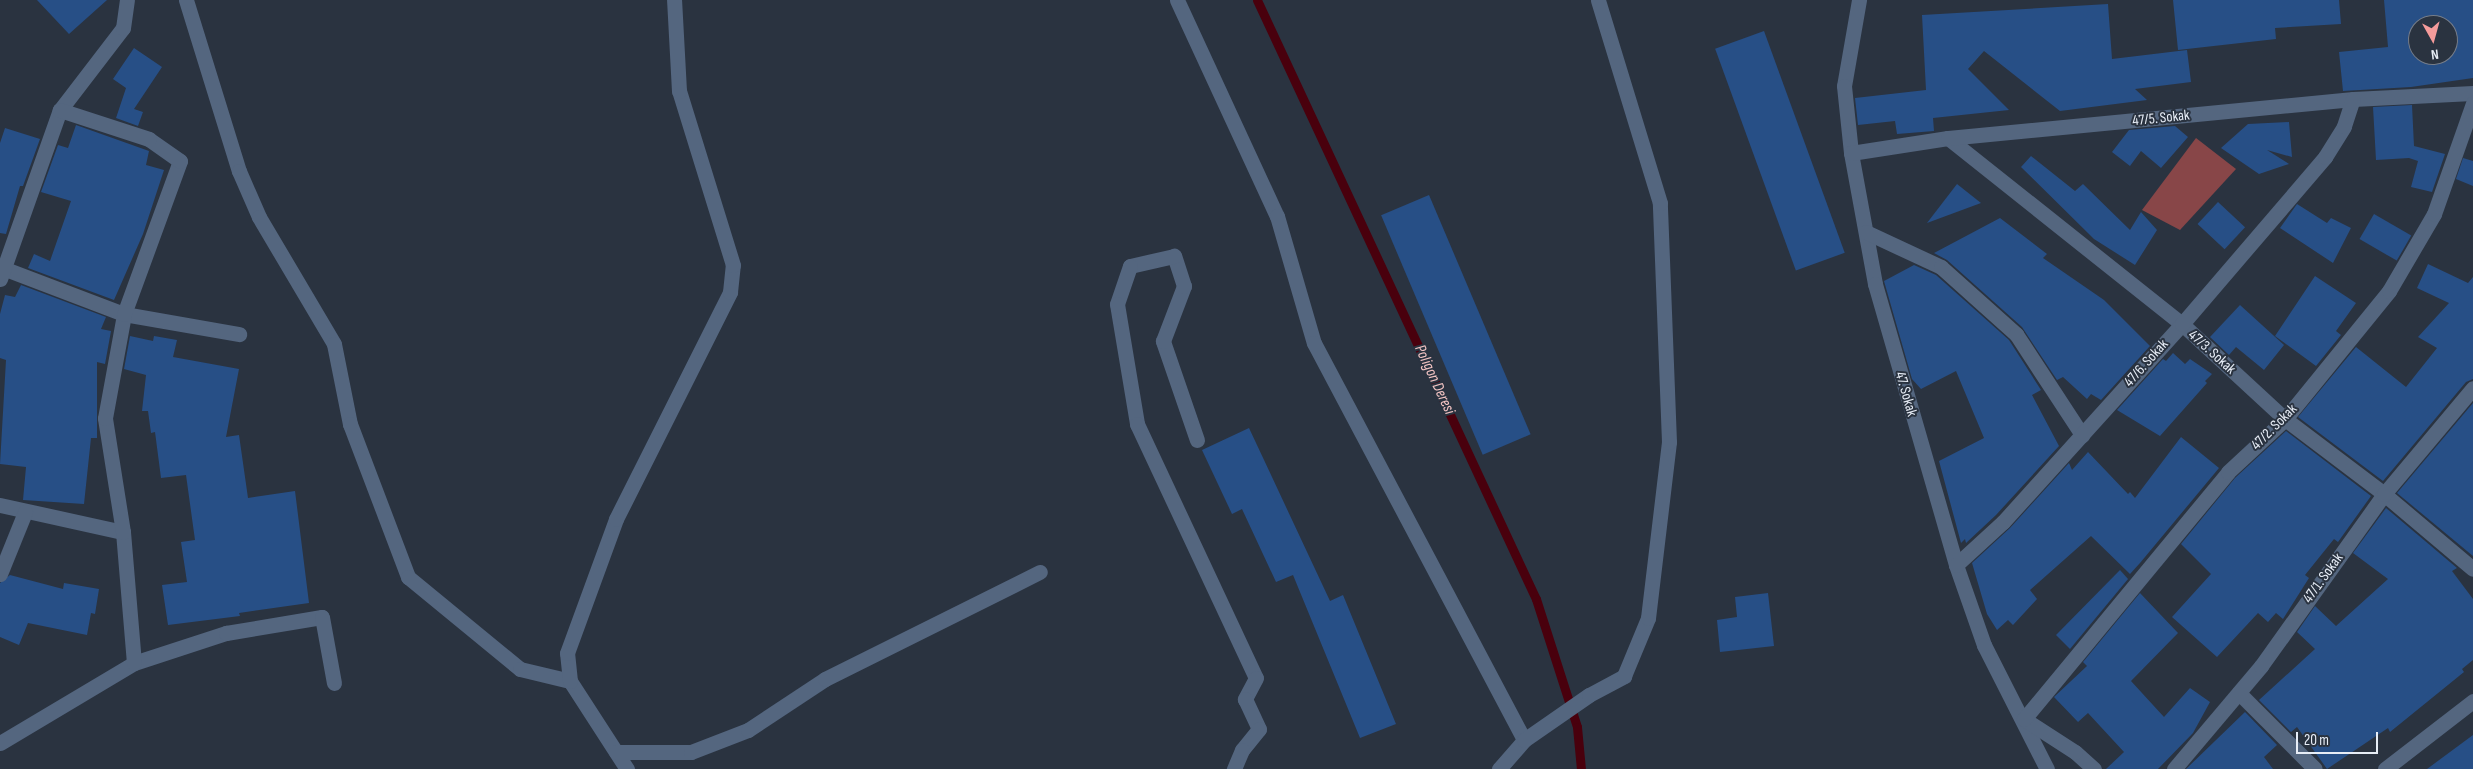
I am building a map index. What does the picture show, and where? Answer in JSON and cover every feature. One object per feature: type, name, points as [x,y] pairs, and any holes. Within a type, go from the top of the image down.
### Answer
[{"type":"street","points":[[126,0],[122,28],[60,110],[1,271],[124,314],[239,334]]},
{"type":"street","points":[[186,0],[238,171],[260,217],[334,344],[350,424],[408,577],[520,669],[570,681]]},
{"type":"street","points":[[627,769],[570,681],[567,653],[616,520],[730,292],[733,265],[679,91],[674,0]]},
{"type":"street","points":[[1177,0],[1277,216],[1314,344],[1524,740]]},
{"type":"street","points":[[1499,769],[1524,740],[1589,695],[1624,676],[1648,618],[1669,442],[1660,203],[1598,0]]},
{"type":"street","name":"47. Sokak","points":[[1859,0],[1844,86],[1850,153],[1875,284],[1956,565],[1984,645],[2024,719],[2047,769]]},
{"type":"street","name":"47/5. Sokak","points":[[1850,153],[1948,138],[2353,99],[2473,93]]},
{"type":"street","name":"47/6. Sokak","points":[[1956,565],[2003,522],[2082,435],[2182,324],[2326,157],[2344,126],[2353,99]]},
{"type":"street","name":"47/2. Sokak","points":[[2024,719],[2228,472],[2285,419],[2389,291],[2434,214],[2473,103]]},
{"type":"street","points":[[60,110],[149,139],[180,161],[124,314],[105,418],[123,532],[134,663]]},
{"type":"street","name":"47/3. Sokak","points":[[1948,138],[2182,324],[2285,419],[2384,494],[2473,569]]},
{"type":"street","points":[[1866,232],[1941,266],[2016,334],[2082,435]]},
{"type":"street","points":[[1197,440],[1163,341],[1184,286],[1174,256],[1130,266],[1117,304],[1137,424],[1256,678],[1245,699],[1259,730],[1242,750],[1234,769]]},
{"type":"street","name":"47/1. Sokak","points":[[2174,769],[2239,693],[2384,494],[2473,388]]},
{"type":"street","points":[[0,505],[123,532]]},
{"type":"street","points":[[0,574],[25,512]]},
{"type":"street","points":[[616,752],[691,752],[748,730],[825,679],[1040,572]]},
{"type":"street","points":[[0,743],[134,663],[226,633],[322,617],[334,683]]},
{"type":"street","points":[[2239,693],[2315,769]]},
{"type":"street","points":[[2385,769],[2473,701]]},
{"type":"street","points":[[2024,719],[2075,752],[2094,769]]},
{"type":"shaded area","points":[[2196,138],[2236,169],[2180,230],[2142,210]]},
{"type":"building","points":[[37,0],[107,0],[69,34]]},
{"type":"building","points":[[2173,0],[2339,0],[2341,24],[2275,28],[2276,39],[2178,50]]},
{"type":"building","points":[[2384,0],[2473,0],[2473,78],[2411,87],[2343,91],[2339,52],[2388,47]]},
{"type":"building","points":[[2108,4],[2112,59],[2187,50],[2191,82],[2135,89],[2147,100],[2060,111],[1984,51],[1968,69],[2009,110],[1933,118],[1934,131],[1897,134],[1895,121],[1858,125],[1855,98],[1926,90],[1922,15]]},
{"type":"building","points":[[1764,31],[1845,253],[1796,271],[1715,49]]},
{"type":"building","points":[[134,48],[162,67],[134,109],[143,112],[138,126],[116,118],[126,88],[113,79]]},
{"type":"building","points":[[2412,105],[2414,146],[2445,154],[2432,192],[2411,187],[2418,161],[2409,158],[2376,160],[2373,107]]},
{"type":"building","points":[[2289,122],[2292,157],[2267,150],[2289,164],[2259,174],[2221,148],[2248,124]]},
{"type":"building","points":[[76,125],[149,151],[146,165],[164,170],[143,234],[114,300],[28,268],[34,254],[50,261],[71,201],[41,192],[58,145],[68,148]]},
{"type":"building","points":[[2175,126],[2188,137],[2161,168],[2141,151],[2130,166],[2112,152],[2129,130]]},
{"type":"building","points":[[5,128],[40,139],[23,186],[20,186],[6,234],[0,233],[0,143]]},
{"type":"building","points":[[2031,156],[2075,191],[2083,184],[2130,230],[2141,212],[2157,230],[2135,265],[2094,239],[2021,167]]},
{"type":"building","points":[[2463,158],[2473,161],[2473,186],[2456,179]]},
{"type":"building","points":[[1957,184],[1981,203],[1927,223]]},
{"type":"building","points":[[1429,195],[1531,434],[1483,455],[1381,215]]},
{"type":"building","points":[[2218,202],[2245,227],[2225,249],[2198,224]]},
{"type":"building","points":[[2297,204],[2327,223],[2331,218],[2351,228],[2333,263],[2280,228]]},
{"type":"building","points":[[2374,214],[2411,236],[2397,261],[2360,239]]},
{"type":"building","points":[[2000,218],[2047,254],[2043,258],[2104,300],[2150,346],[2101,400],[2091,394],[2087,399],[2063,377],[2057,380],[2022,327],[1947,260],[1934,253]]},
{"type":"building","points":[[2428,264],[2468,283],[2473,277],[2473,379],[2466,382],[2383,481],[2298,417],[2356,347],[2406,387],[2437,348],[2418,337],[2449,303],[2417,288]]},
{"type":"building","points":[[1914,265],[1936,275],[2009,340],[2041,390],[2032,395],[2059,446],[1996,515],[1966,543],[1965,539],[1961,543],[1939,461],[1984,438],[1956,371],[1921,389],[1912,379],[1884,281]]},
{"type":"building","points":[[2315,276],[2356,303],[2336,331],[2341,335],[2316,366],[2275,336]]},
{"type":"building","points":[[21,285],[106,317],[101,329],[111,331],[105,364],[97,362],[97,438],[91,438],[84,504],[23,500],[26,467],[0,464],[6,360],[0,358],[0,314],[5,295],[15,297]]},
{"type":"building","points":[[2240,305],[2284,345],[2264,370],[2236,347],[2229,355],[2210,337]]},
{"type":"building","points":[[130,336],[153,341],[154,336],[177,340],[173,357],[239,369],[226,437],[239,435],[248,498],[295,491],[309,603],[239,613],[240,616],[168,625],[162,585],[187,582],[181,542],[195,540],[186,475],[161,478],[155,432],[151,433],[148,411],[142,411],[146,375],[124,369]]},
{"type":"building","points":[[2173,353],[2185,364],[2190,359],[2212,374],[2205,381],[2207,383],[2160,436],[2117,410],[2163,359],[2166,361]]},
{"type":"building","points":[[2473,403],[2473,556],[2397,493]]},
{"type":"building","points":[[1249,428],[1330,601],[1343,595],[1396,724],[1360,738],[1293,575],[1276,582],[1242,509],[1232,514],[1202,450]]},
{"type":"building","points":[[2286,431],[2371,496],[2338,542],[2334,539],[2305,575],[2309,578],[2283,619],[2276,613],[2268,622],[2258,613],[2217,657],[2172,617],[2211,574],[2181,544],[2235,478]]},
{"type":"building","points":[[2181,437],[2219,468],[2130,574],[2091,536],[2030,590],[2037,599],[2013,625],[2008,620],[1997,630],[1987,614],[1972,563],[2010,528],[2069,463],[2072,470],[2088,452],[2128,494],[2130,492],[2135,498]]},
{"type":"building","points":[[2386,508],[2457,568],[2452,571],[2473,599],[2473,660],[2462,669],[2464,672],[2390,732],[2388,728],[2327,769],[2297,727],[2291,732],[2259,700],[2315,649],[2297,632],[2315,606],[2336,626],[2388,579],[2353,553]]},
{"type":"building","points":[[2120,570],[2128,579],[2070,649],[2056,635]]},
{"type":"building","points":[[10,575],[63,589],[64,583],[99,589],[95,614],[91,613],[87,635],[28,623],[19,645],[0,637],[0,583]]},
{"type":"building","points":[[1768,593],[1774,646],[1720,652],[1717,620],[1737,617],[1735,597]]},
{"type":"building","points":[[2140,593],[2178,633],[2131,681],[2164,717],[2190,688],[2210,702],[2193,733],[2158,769],[2106,769],[2124,752],[2088,713],[2078,722],[2054,697],[2087,666],[2083,662]]},
{"type":"building","points":[[2245,712],[2277,745],[2264,757],[2273,769],[2186,769]]},
{"type":"building","points":[[2473,735],[2473,769],[2427,769]]},
{"type":"waterway","name":"Poligon Deresi","points":[[1257,0],[1536,599],[1577,727],[1581,769]]}]
